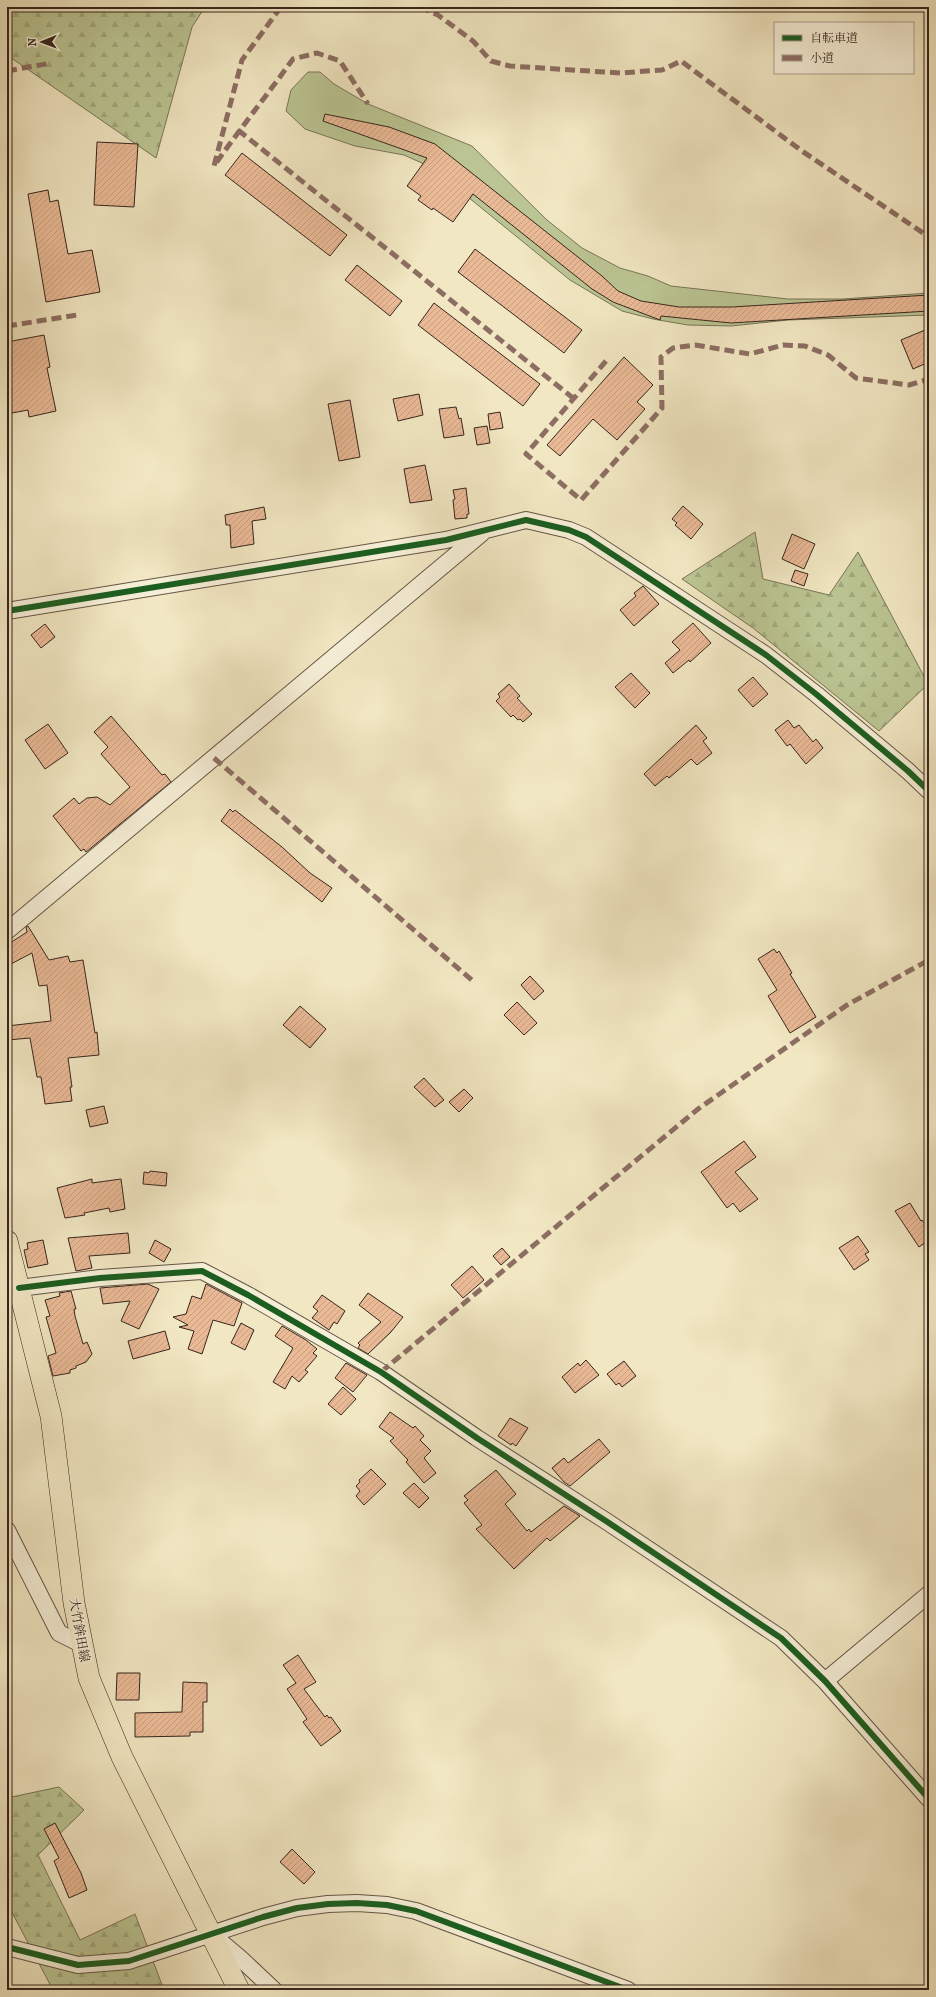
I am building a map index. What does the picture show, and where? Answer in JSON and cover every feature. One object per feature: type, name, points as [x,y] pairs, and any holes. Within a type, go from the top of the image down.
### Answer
[{"type":"main road","name":"大竹鉾田線","points":[[7,1241],[51,1416],[74,1602],[81,1644],[89,1678],[109,1729],[240,1990]]},
{"type":"street","points":[[7,611],[446,540],[526,520],[569,530],[586,537],[766,655],[871,740],[929,791]]},
{"type":"street","points":[[7,931],[486,530]]},
{"type":"street","points":[[19,1288],[100,1278],[202,1270],[248,1295],[381,1372],[477,1438],[606,1521],[781,1638],[825,1681],[929,1799]]},
{"type":"street","points":[[7,1530],[59,1633],[81,1644]]},
{"type":"street","points":[[825,1681],[929,1594]]},
{"type":"street","points":[[7,1947],[78,1965],[129,1961],[263,1917],[297,1908],[336,1903],[387,1905],[416,1911],[449,1922],[628,1990]]},
{"type":"street","points":[[212,1935],[240,1958],[274,1990]]},
{"type":"green space","points":[[7,7],[205,7],[192,27],[156,158],[7,55]]},
{"type":"green space","points":[[308,72],[320,72],[334,84],[368,104],[472,146],[547,220],[582,248],[620,268],[648,276],[671,286],[788,299],[843,299],[929,293],[929,315],[788,320],[731,326],[688,325],[653,319],[622,311],[570,280],[447,180],[424,164],[404,155],[355,146],[305,129],[286,111],[291,90]]},
{"type":"green space","points":[[755,532],[763,579],[829,595],[858,552],[928,684],[879,731],[753,628],[682,579]]},
{"type":"green space","points":[[59,1787],[84,1810],[38,1855],[80,1940],[135,1914],[164,1990],[53,1990],[7,1903],[7,1798]]},
{"type":"building","points":[[325,114],[389,127],[435,144],[602,276],[618,291],[641,301],[679,307],[732,307],[929,295],[929,311],[731,323],[661,316],[660,320],[613,302],[592,289],[473,194],[453,222],[433,208],[432,210],[418,200],[421,196],[407,186],[427,158],[323,121]]},
{"type":"building","points":[[97,142],[138,144],[134,207],[94,205]]},
{"type":"building","points":[[242,153],[347,235],[330,256],[225,175]]},
{"type":"building","points":[[48,190],[50,202],[58,200],[68,254],[92,250],[100,292],[46,302],[28,194]]},
{"type":"building","points":[[475,249],[582,330],[564,353],[458,272]]},
{"type":"building","points":[[357,265],[402,301],[390,316],[345,280]]},
{"type":"building","points":[[434,303],[540,384],[523,406],[418,325]]},
{"type":"building","points":[[925,330],[929,339],[929,362],[913,369],[901,340]]},
{"type":"building","points":[[44,335],[50,367],[47,368],[56,411],[29,417],[28,410],[12,413],[7,391],[7,342]]},
{"type":"building","points":[[624,357],[653,385],[637,402],[645,409],[617,440],[593,419],[560,456],[547,445]]},
{"type":"building","points":[[419,394],[423,415],[398,421],[393,399]]},
{"type":"building","points":[[350,400],[360,457],[339,461],[328,404]]},
{"type":"building","points":[[456,407],[459,419],[461,418],[464,435],[444,438],[439,409]]},
{"type":"building","points":[[500,412],[503,428],[490,430],[488,414]]},
{"type":"building","points":[[487,426],[490,443],[477,445],[474,428]]},
{"type":"building","points":[[425,465],[432,500],[410,503],[404,469]]},
{"type":"building","points":[[466,488],[469,514],[467,514],[467,518],[455,519],[453,500],[455,499],[453,490]]},
{"type":"building","points":[[683,506],[703,524],[691,539],[675,525],[677,523],[672,519]]},
{"type":"building","points":[[264,507],[266,519],[252,521],[254,544],[231,548],[230,525],[226,525],[225,515]]},
{"type":"building","points":[[792,534],[815,544],[804,569],[782,559]]},
{"type":"building","points":[[795,570],[808,574],[804,586],[791,581]]},
{"type":"building","points":[[643,586],[659,604],[634,626],[620,610],[636,596],[634,593]]},
{"type":"building","points":[[693,623],[711,643],[690,662],[689,660],[673,673],[665,663],[680,650],[672,642]]},
{"type":"building","points":[[45,624],[55,637],[41,648],[31,635]]},
{"type":"building","points":[[631,673],[650,693],[635,708],[615,687]]},
{"type":"building","points":[[753,677],[768,694],[753,707],[738,690]]},
{"type":"building","points":[[509,684],[520,696],[517,698],[532,714],[523,722],[520,719],[518,720],[513,715],[511,717],[496,701],[500,697],[498,694]]},
{"type":"building","points":[[111,716],[162,775],[165,774],[171,782],[86,852],[84,849],[81,851],[53,816],[74,798],[79,804],[87,798],[97,797],[110,805],[130,787],[101,754],[108,747],[94,732]]},
{"type":"building","points":[[788,720],[794,728],[799,725],[813,742],[816,739],[823,748],[806,764],[790,744],[787,746],[775,730]]},
{"type":"building","points":[[48,724],[68,753],[45,769],[25,740]]},
{"type":"building","points":[[696,725],[707,738],[703,741],[712,753],[697,765],[691,759],[669,778],[667,776],[655,786],[644,774]]},
{"type":"building","points":[[230,809],[233,812],[235,810],[282,847],[310,873],[332,888],[322,902],[221,821]]},
{"type":"building","points":[[28,926],[49,960],[68,956],[70,962],[83,960],[95,1033],[97,1032],[99,1055],[68,1058],[72,1087],[70,1087],[72,1101],[45,1104],[41,1077],[37,1077],[30,1038],[7,1040],[7,1026],[51,1021],[47,985],[39,986],[32,953],[7,966],[7,945],[27,932],[26,927]]},
{"type":"building","points":[[774,949],[777,953],[779,951],[792,973],[790,974],[816,1017],[790,1033],[768,996],[777,990],[758,959]]},
{"type":"building","points":[[530,976],[544,991],[534,1000],[521,985]]},
{"type":"building","points":[[517,1002],[537,1023],[524,1035],[504,1015]]},
{"type":"building","points":[[300,1006],[326,1029],[310,1048],[283,1025]]},
{"type":"building","points":[[424,1078],[444,1100],[435,1107],[414,1087]]},
{"type":"building","points":[[464,1089],[473,1098],[459,1112],[449,1102]]},
{"type":"building","points":[[104,1106],[108,1123],[90,1127],[86,1110]]},
{"type":"building","points":[[744,1141],[756,1157],[735,1172],[758,1199],[740,1212],[733,1203],[727,1208],[701,1172]]},
{"type":"building","points":[[150,1171],[167,1173],[166,1186],[143,1184],[144,1172],[149,1173]]},
{"type":"building","points":[[92,1179],[92,1183],[121,1179],[125,1209],[110,1212],[109,1208],[84,1213],[85,1215],[65,1218],[57,1188]]},
{"type":"building","points":[[910,1203],[921,1221],[922,1220],[929,1230],[929,1240],[919,1247],[895,1211]]},
{"type":"building","points":[[128,1233],[130,1253],[89,1256],[92,1268],[76,1271],[68,1238]]},
{"type":"building","points":[[858,1236],[869,1252],[865,1254],[869,1260],[854,1270],[839,1248]]},
{"type":"building","points":[[43,1240],[48,1264],[28,1268],[24,1250],[28,1249],[27,1243]]},
{"type":"building","points":[[155,1240],[171,1249],[164,1262],[149,1253]]},
{"type":"building","points":[[502,1248],[510,1257],[501,1265],[493,1256]]},
{"type":"building","points":[[472,1266],[484,1280],[463,1298],[451,1285]]},
{"type":"building","points":[[148,1284],[159,1289],[139,1329],[121,1321],[130,1301],[103,1304],[100,1288]]},
{"type":"building","points":[[206,1284],[242,1303],[234,1326],[213,1320],[202,1354],[188,1349],[194,1331],[179,1327],[188,1325],[173,1317],[186,1314],[192,1296],[201,1299]]},
{"type":"building","points":[[71,1291],[76,1309],[74,1309],[75,1316],[83,1344],[87,1342],[92,1354],[86,1362],[70,1370],[70,1373],[53,1376],[48,1356],[56,1353],[46,1317],[50,1316],[45,1300],[60,1296],[59,1293]]},
{"type":"building","points":[[368,1293],[403,1317],[391,1332],[368,1354],[358,1348],[360,1345],[358,1343],[381,1322],[359,1305]]},
{"type":"building","points":[[322,1295],[345,1311],[337,1324],[334,1322],[329,1330],[312,1318],[318,1311],[313,1307]]},
{"type":"building","points":[[241,1323],[254,1330],[245,1350],[231,1343]]},
{"type":"building","points":[[282,1326],[306,1340],[317,1349],[313,1353],[317,1356],[305,1370],[308,1372],[299,1382],[292,1376],[285,1389],[273,1382],[293,1348],[275,1336]]},
{"type":"building","points":[[165,1331],[170,1349],[133,1359],[128,1341]]},
{"type":"building","points":[[586,1360],[599,1375],[575,1393],[562,1377],[578,1363],[580,1366]]},
{"type":"building","points":[[624,1361],[636,1376],[622,1387],[619,1383],[616,1385],[607,1374]]},
{"type":"building","points":[[346,1363],[367,1375],[353,1392],[335,1378]]},
{"type":"building","points":[[343,1387],[356,1399],[341,1415],[328,1404]]},
{"type":"building","points":[[390,1412],[413,1428],[415,1426],[424,1436],[420,1440],[431,1451],[424,1458],[436,1473],[424,1483],[406,1462],[408,1460],[390,1441],[394,1438],[379,1427]]},
{"type":"building","points":[[510,1418],[528,1428],[516,1446],[512,1443],[511,1445],[498,1436]]},
{"type":"building","points":[[599,1439],[610,1452],[570,1486],[564,1482],[552,1468],[564,1458],[568,1463]]},
{"type":"building","points":[[371,1469],[386,1484],[364,1505],[356,1496],[360,1491],[356,1486],[360,1482],[359,1480]]},
{"type":"building","points":[[496,1470],[516,1494],[505,1504],[527,1531],[529,1529],[531,1532],[564,1506],[580,1516],[550,1541],[547,1538],[514,1569],[476,1529],[482,1525],[464,1503],[468,1500],[464,1496]]},
{"type":"building","points":[[414,1483],[429,1498],[419,1508],[403,1493]]},
{"type":"building","points":[[298,1655],[316,1682],[304,1689],[325,1717],[327,1715],[329,1718],[331,1717],[341,1731],[321,1746],[303,1722],[307,1719],[287,1689],[296,1683],[283,1665]]},
{"type":"building","points":[[117,1673],[140,1673],[139,1700],[116,1700]]},
{"type":"building","points":[[183,1682],[207,1683],[207,1702],[203,1702],[203,1732],[190,1732],[190,1736],[135,1737],[135,1713],[182,1712]]},
{"type":"building","points":[[55,1823],[81,1873],[87,1890],[69,1898],[54,1861],[59,1858],[44,1829]]},
{"type":"building","points":[[292,1849],[315,1872],[304,1884],[280,1862]]},
{"type":"marked path","points":[[281,7],[242,60],[214,166],[293,59],[317,53],[340,61],[368,104]]},
{"type":"marked path","points":[[420,7],[438,15],[473,41],[491,61],[510,66],[620,73],[662,70],[681,61],[802,151],[929,237]]},
{"type":"marked path","points":[[7,71],[51,63]]},
{"type":"marked path","points":[[238,130],[573,398]]},
{"type":"marked path","points":[[7,326],[77,315]]},
{"type":"marked path","points":[[606,361],[526,454],[581,500],[662,408],[661,357],[673,348],[695,345],[750,354],[783,345],[805,346],[828,355],[856,378],[909,385],[929,379]]},
{"type":"marked path","points":[[214,758],[473,981]]},
{"type":"marked path","points":[[381,1372],[698,1109],[847,1005],[929,960]]},
{"type":"cycle path","points":[[7,611],[446,540],[526,520],[569,530],[586,537],[766,655],[816,694],[908,771],[929,791]]},
{"type":"cycle path","points":[[19,1288],[100,1278],[202,1271],[248,1295],[381,1372],[477,1438],[606,1521],[781,1638],[825,1681],[929,1799]]},
{"type":"cycle path","points":[[7,1947],[78,1965],[129,1961],[263,1917],[297,1908],[328,1904],[357,1903],[387,1905],[416,1911],[628,1990]]}]
